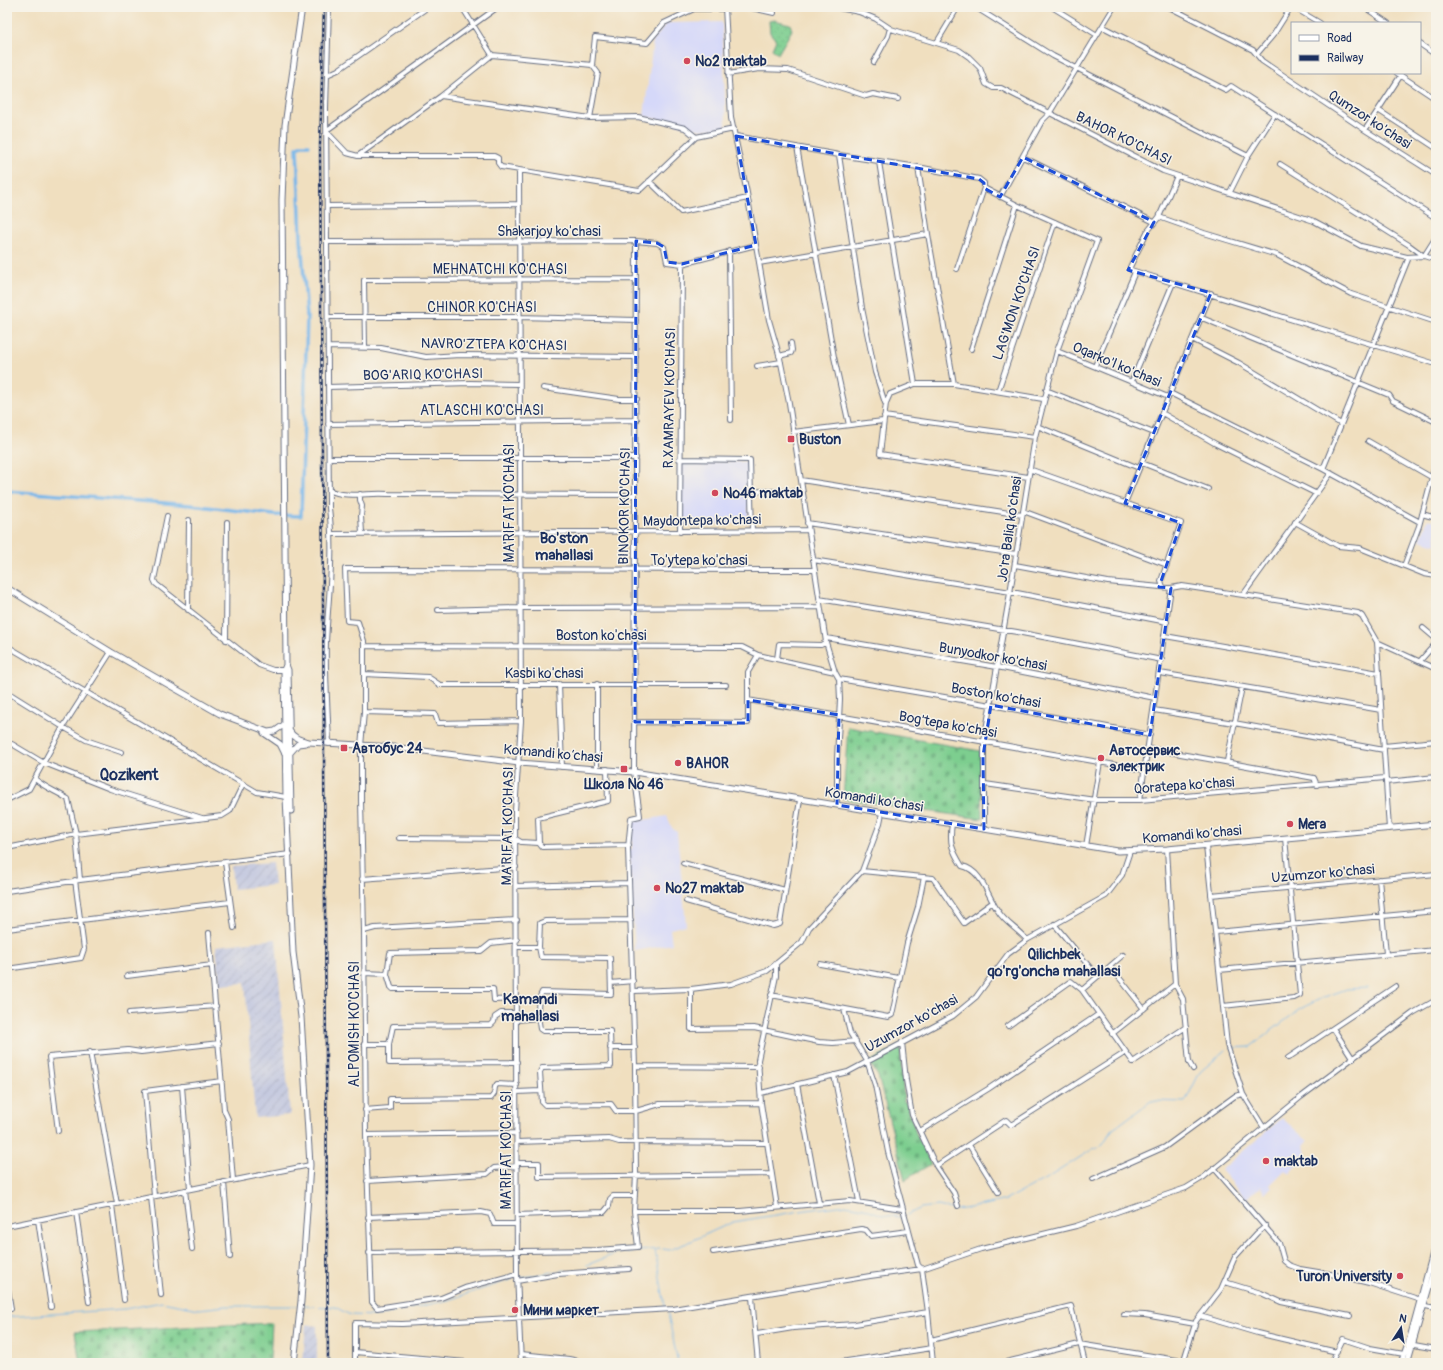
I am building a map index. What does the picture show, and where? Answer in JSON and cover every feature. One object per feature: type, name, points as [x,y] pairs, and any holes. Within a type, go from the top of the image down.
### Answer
[{"type":"main road","points":[[295,955],[297,952],[285,724],[283,163],[285,125],[302,7]]},
{"type":"main road","points":[[7,588],[111,652],[220,714],[268,732],[275,731],[285,724]]},
{"type":"main road","points":[[285,667],[288,670],[286,797],[294,952],[307,1097],[310,1165],[301,1301],[294,1363]]},
{"type":"main road","points":[[251,726],[272,736],[287,754]]},
{"type":"main road","name":"Komandi ko‘chasi","points":[[288,730],[298,739],[329,745],[406,748],[519,763],[634,772],[800,800],[1130,852],[1166,850],[1436,824]]},
{"type":"main road","points":[[287,754],[298,744],[309,742]]},
{"type":"main road","points":[[1401,1363],[1421,1300],[1436,1242]]},
{"type":"main road","points":[[1407,1363],[1414,1345],[1436,1263]]},
{"type":"street","points":[[329,7],[326,75],[329,347],[328,424],[329,490],[332,534],[331,589],[326,644],[329,745]]},
{"type":"street","points":[[326,75],[338,70],[428,7]]},
{"type":"street","points":[[462,7],[492,55]]},
{"type":"street","points":[[327,131],[498,7]]},
{"type":"street","points":[[748,7],[774,13]]},
{"type":"street","name":"BAHOR KO'CHASI","points":[[834,7],[859,12],[876,19],[890,28],[937,42],[944,47],[958,50],[969,57],[980,68],[986,84],[993,88],[1001,88],[1119,150],[1177,176],[1230,192],[1314,221],[1361,246],[1409,257],[1424,256]]},
{"type":"street","points":[[937,42],[958,7]]},
{"type":"street","points":[[975,7],[1053,56],[1248,156]]},
{"type":"street","points":[[1052,7],[1097,35]]},
{"type":"street","points":[[1000,197],[1042,121],[1050,114],[1076,68],[1114,7]]},
{"type":"street","name":"Qumzor ko'chasi","points":[[1169,7],[1253,50],[1262,60],[1365,130],[1436,175]]},
{"type":"street","points":[[1257,54],[1274,34],[1292,7],[1318,22]]},
{"type":"street","points":[[1364,7],[1386,22]]},
{"type":"street","points":[[590,118],[598,73],[592,65],[595,37],[647,42],[664,23],[694,9],[726,8],[731,118],[748,198],[769,320],[781,362],[826,640],[834,672],[839,679],[840,699],[837,759],[837,805]]},
{"type":"street","points":[[1102,27],[1226,90],[1231,86],[1436,218]]},
{"type":"street","points":[[874,62],[888,36],[890,28]]},
{"type":"street","points":[[1422,45],[1436,54]]},
{"type":"street","points":[[358,156],[441,96],[492,55],[592,65]]},
{"type":"street","points":[[728,74],[759,69],[788,70],[866,96],[873,94],[898,99]]},
{"type":"street","points":[[1365,130],[1402,75],[1436,99]]},
{"type":"street","points":[[441,96],[590,118],[638,117],[685,128],[696,136]]},
{"type":"street","points":[[1378,110],[1436,148]]},
{"type":"street","points":[[1230,192],[1248,156],[1275,114]]},
{"type":"street","points":[[327,131],[347,153],[358,156],[494,156],[498,158],[498,163],[501,167],[639,190],[642,189],[696,136],[734,129]]},
{"type":"street","points":[[736,136],[979,179],[984,183],[984,188],[958,269]]},
{"type":"street","points":[[797,147],[834,357],[850,425]]},
{"type":"street","points":[[839,155],[862,308],[875,372],[886,403]]},
{"type":"street","points":[[1023,157],[1154,222]]},
{"type":"street","points":[[879,162],[915,384]]},
{"type":"street","points":[[1280,164],[1424,256],[1436,260]]},
{"type":"street","points":[[918,167],[954,384]]},
{"type":"street","name":"MA'RIFAT KO'CHASI","points":[[519,170],[518,280],[521,532],[521,721],[515,811],[517,920],[516,1274],[521,1363]]},
{"type":"street","points":[[1177,176],[1159,217],[1154,222],[1130,267],[1130,270],[1436,364]]},
{"type":"street","points":[[649,181],[681,212],[748,198]]},
{"type":"street","points":[[984,188],[1000,197],[1055,222]]},
{"type":"street","points":[[327,206],[519,204]]},
{"type":"street","points":[[970,349],[1017,205]]},
{"type":"street","points":[[1159,217],[1204,233],[1277,255],[1351,294],[1436,322]]},
{"type":"street","name":"Jo'ra Baliq ko'chasi","points":[[984,829],[984,741],[998,667],[1037,426],[1057,351],[1097,241],[1055,222]]},
{"type":"street","name":"LAG'MON KO'CHASI","points":[[998,391],[1055,222]]},
{"type":"street","points":[[758,263],[928,234]]},
{"type":"street","points":[[1424,256],[1436,237]]},
{"type":"street","name":"Shakarjoy ko'chasi","points":[[327,242],[636,241],[657,243],[664,247],[667,262],[682,264]]},
{"type":"street","name":"BINOKOR KO'CHASI","points":[[629,845],[631,818],[640,816],[634,772],[634,532],[637,420],[636,241]]},
{"type":"street","points":[[682,264],[756,245]]},
{"type":"street","points":[[729,251],[731,420]]},
{"type":"street","points":[[1323,469],[1409,257]]},
{"type":"street","name":"R.XAMRAYEV KO'CHASI","points":[[680,532],[679,459],[682,264]]},
{"type":"street","points":[[1095,366],[1135,272]]},
{"type":"street","name":"MEHNATCHI KO'CHASI","points":[[366,318],[364,280],[636,279]]},
{"type":"street","points":[[1132,381],[1173,282]]},
{"type":"street","points":[[1125,503],[1211,294]]},
{"type":"street","name":"CHINOR KO'CHASI","points":[[328,317],[519,317],[636,320]]},
{"type":"street","points":[[365,347],[366,318]]},
{"type":"street","points":[[1202,318],[1389,395],[1393,401],[1436,422]]},
{"type":"street","points":[[1192,339],[1239,363],[1341,424]]},
{"type":"street","points":[[779,356],[791,353],[791,343]]},
{"type":"street","name":"NAVRO'ZTEPA KO'CHASI","points":[[329,347],[365,347],[426,357],[460,355],[636,356]]},
{"type":"street","name":"Oqarko'l ko'chasi","points":[[1057,351],[1169,395],[1331,473],[1420,522]]},
{"type":"street","points":[[757,366],[781,362]]},
{"type":"street","name":"BOG'ARIQ KO'CHASI","points":[[328,387],[470,382],[484,384],[519,384]]},
{"type":"street","points":[[1028,477],[880,454],[886,403],[890,394],[915,384],[954,384],[1043,399]]},
{"type":"street","points":[[543,388],[637,399]]},
{"type":"street","points":[[1046,390],[1154,433]]},
{"type":"street","points":[[1162,413],[1216,444],[1316,493]]},
{"type":"street","points":[[884,416],[1035,437]]},
{"type":"street","name":"ATLASCHI KO'CHASI","points":[[328,424],[637,420]]},
{"type":"street","points":[[793,432],[883,421]]},
{"type":"street","points":[[1037,426],[1140,468]]},
{"type":"street","points":[[1368,440],[1431,476]]},
{"type":"street","points":[[329,458],[636,458]]},
{"type":"street","points":[[679,459],[750,460],[752,531]]},
{"type":"street","points":[[1404,566],[1420,522],[1431,476],[1436,462]]},
{"type":"street","points":[[1142,463],[1208,490]]},
{"type":"street","points":[[1029,468],[1181,523],[1161,581],[1163,587]]},
{"type":"street","points":[[1243,595],[1331,473]]},
{"type":"street","points":[[801,480],[1023,513],[1167,565]]},
{"type":"street","points":[[329,490],[338,495],[635,494]]},
{"type":"street","points":[[751,491],[802,492]]},
{"type":"street","points":[[360,494],[362,506],[362,533]]},
{"type":"street","points":[[1422,514],[1436,518]]},
{"type":"street","points":[[167,516],[154,580],[156,584],[259,665],[273,670],[285,667]]},
{"type":"street","points":[[188,610],[189,520]]},
{"type":"street","points":[[226,640],[228,522]]},
{"type":"street","points":[[1295,522],[1338,546],[1360,548],[1424,574],[1436,576]]},
{"type":"street","points":[[807,523],[1016,554]]},
{"type":"street","name":"Maydontepa ko'chasi","points":[[332,534],[808,530]]},
{"type":"street","points":[[813,560],[1010,593],[1167,622]]},
{"type":"street","points":[[1014,565],[1108,582],[1171,588],[1182,586],[1358,613],[1362,616],[1377,642],[1389,829]]},
{"type":"street","name":"To'ytepa ko'chasi","points":[[345,569],[520,569],[635,571],[814,570]]},
{"type":"street","name":"ALPOMISH KO'CHASI","points":[[345,569],[347,621],[358,622],[364,646],[364,712],[361,746],[364,1044],[369,1253],[372,1302],[378,1308],[441,1298],[465,1288],[516,1274]]},
{"type":"street","points":[[1140,800],[1162,660],[1171,588]]},
{"type":"street","points":[[819,599],[1004,630],[1162,660]]},
{"type":"street","points":[[438,610],[520,608],[820,607]]},
{"type":"street","points":[[1423,628],[1436,639]]},
{"type":"street","points":[[1165,636],[1379,673]]},
{"type":"street","name":"Bunyodkor ko'chasi","points":[[777,659],[779,644],[821,645],[826,640],[998,667],[1155,698]]},
{"type":"street","points":[[1377,642],[1436,669]]},
{"type":"street","points":[[1420,661],[1436,643]]},
{"type":"street","points":[[7,646],[257,792],[286,797]]},
{"type":"street","name":"Boston ko'chasi","points":[[364,646],[742,646],[758,655],[834,672]]},
{"type":"street","points":[[7,800],[29,789],[63,728],[111,652]]},
{"type":"street","points":[[635,722],[748,723],[748,672],[758,655]]},
{"type":"street","points":[[1160,673],[1381,710]]},
{"type":"street","name":"Kasbi ko'chasi","points":[[364,674],[428,677],[440,685],[726,685]]},
{"type":"street","name":"Boston ko'chasi","points":[[839,679],[1150,735]]},
{"type":"street","points":[[559,684],[562,767]]},
{"type":"street","points":[[597,684],[597,769]]},
{"type":"street","points":[[1227,761],[1242,687]]},
{"type":"street","points":[[7,692],[63,728],[86,740],[121,752]]},
{"type":"street","name":"Bog'tepa ko'chasi","points":[[748,700],[1144,770]]},
{"type":"street","points":[[1154,710],[1384,748],[1436,740]]},
{"type":"street","points":[[364,712],[435,714],[438,723],[521,721]]},
{"type":"street","points":[[7,744],[12,744],[44,763],[110,789],[204,819]]},
{"type":"street","points":[[1148,748],[1227,761],[1314,778],[1317,785]]},
{"type":"street","points":[[1086,846],[1100,762]]},
{"type":"street","points":[[539,843],[538,818],[608,801],[607,769]]},
{"type":"street","name":"Qoratepa ko'chasi","points":[[985,784],[1094,800],[1140,800],[1317,785],[1436,777]]},
{"type":"street","points":[[7,969],[81,958],[84,949],[77,880],[76,834],[68,799],[55,790],[47,789],[35,779]]},
{"type":"street","points":[[7,848],[76,834],[222,816],[230,811],[243,784]]},
{"type":"street","points":[[686,901],[773,926],[780,924],[800,800]]},
{"type":"street","points":[[634,991],[691,989],[738,981],[767,971],[802,942],[809,928],[862,871],[880,823],[882,813]]},
{"type":"street","points":[[952,824],[950,838],[954,853],[962,866],[968,867],[982,882],[999,913],[1027,940]]},
{"type":"street","points":[[369,1253],[597,1250],[638,1247],[634,1211],[636,1175],[636,1111],[629,845],[542,847],[539,843],[521,842],[516,839],[399,838]]},
{"type":"street","points":[[1223,1006],[1294,998],[1300,994],[1291,886],[1285,838]]},
{"type":"street","points":[[1206,846],[1227,1045],[1243,1094],[1264,1128]]},
{"type":"street","points":[[1166,850],[1175,984],[1183,999],[1189,1062],[1193,1069]]},
{"type":"street","name":"Uzumzor ko'chasi","points":[[761,1093],[848,1072],[953,1016],[976,997],[1008,954],[1027,940],[1054,924],[1106,896],[1122,875],[1130,852]]},
{"type":"street","points":[[7,891],[77,880],[290,854]]},
{"type":"street","points":[[225,862],[234,928]]},
{"type":"street","points":[[683,863],[785,890]]},
{"type":"street","points":[[362,879],[516,867]]},
{"type":"street","points":[[862,871],[933,878],[964,923],[992,902]]},
{"type":"street","name":"Uzumzor ko'chasi","points":[[1211,894],[1436,874]]},
{"type":"street","points":[[771,995],[888,1017],[892,1015],[899,978],[924,877]]},
{"type":"street","points":[[1380,879],[1386,954]]},
{"type":"street","points":[[516,886],[629,883]]},
{"type":"street","points":[[7,929],[230,902]]},
{"type":"street","points":[[1216,932],[1436,911]]},
{"type":"street","points":[[364,931],[374,928],[517,920]]},
{"type":"street","points":[[631,920],[545,921],[540,923],[539,947],[541,957],[610,958],[611,983],[611,994],[542,992],[539,997],[538,1018],[540,1029],[544,1031],[610,1031],[611,1066],[542,1068],[540,1072],[540,1099],[544,1104],[611,1104],[616,1111],[636,1111],[660,1104],[761,1102]]},
{"type":"street","points":[[1054,924],[1097,976]]},
{"type":"street","points":[[209,933],[224,1110],[228,1119],[233,1180]]},
{"type":"street","points":[[517,940],[491,943],[481,951],[390,954],[387,974],[390,987],[393,989],[493,989],[494,1000],[517,999]]},
{"type":"street","points":[[517,947],[539,947]]},
{"type":"street","points":[[1220,970],[1436,950]]},
{"type":"street","points":[[1082,990],[1123,955]]},
{"type":"street","points":[[776,964],[776,976],[758,1060],[761,1102],[777,1207]]},
{"type":"street","points":[[820,964],[899,978]]},
{"type":"street","points":[[127,976],[212,965]]},
{"type":"street","points":[[1110,966],[1144,1008]]},
{"type":"street","points":[[364,973],[387,974]]},
{"type":"street","points":[[611,983],[633,981]]},
{"type":"street","points":[[1008,1026],[1071,981],[1082,990],[1133,1062],[1186,1027]]},
{"type":"street","points":[[1112,1034],[1175,984]]},
{"type":"street","points":[[1288,1058],[1396,986]]},
{"type":"street","points":[[691,989],[691,1029],[764,1030],[820,1042],[833,1043],[856,1041]]},
{"type":"street","points":[[355,1363],[355,1323],[402,1324],[673,1309],[752,1297],[870,1276],[922,1269],[981,1248],[1076,1226],[1186,1188],[1214,1168],[1301,1097],[1413,1013],[1436,1000]]},
{"type":"street","points":[[129,1013],[216,1006]]},
{"type":"street","points":[[844,1009],[850,1033],[867,1061],[876,1085],[888,1152],[902,1209],[918,1265],[922,1269],[933,1363]]},
{"type":"street","points":[[517,1013],[500,1013],[495,1016],[494,1022],[490,1025],[392,1026],[389,1044],[389,1062],[517,1062]]},
{"type":"street","points":[[920,1131],[988,1088],[1099,1014]]},
{"type":"street","points":[[517,1020],[538,1018]]},
{"type":"street","points":[[1333,1028],[1353,1059]]},
{"type":"street","points":[[902,1042],[912,1115],[936,1166],[954,1194],[958,1206]]},
{"type":"street","points":[[58,1131],[49,1057],[90,1052],[134,1050],[141,1052],[219,1043]]},
{"type":"street","points":[[364,1044],[389,1044]]},
{"type":"street","points":[[610,1048],[635,1048]]},
{"type":"street","points":[[90,1052],[117,1204]]},
{"type":"street","points":[[936,1166],[1006,1120],[1011,1125],[1126,1052]]},
{"type":"street","points":[[635,1066],[759,1067]]},
{"type":"street","points":[[834,1075],[859,1201]]},
{"type":"street","points":[[161,1295],[145,1091],[222,1081]]},
{"type":"street","points":[[365,1110],[390,1108],[390,1099],[491,1098],[497,1084],[517,1085]]},
{"type":"street","points":[[797,1084],[819,1203]]},
{"type":"street","points":[[182,1086],[192,1249]]},
{"type":"street","points":[[517,1092],[540,1091]]},
{"type":"street","points":[[1093,1179],[1165,1147],[1235,1096],[1243,1094]]},
{"type":"street","points":[[366,1135],[517,1133]]},
{"type":"street","points":[[517,1142],[609,1139],[619,1142],[767,1143]]},
{"type":"street","points":[[969,1145],[998,1192]]},
{"type":"street","points":[[367,1181],[487,1174],[494,1168],[517,1164],[539,1163],[539,1177],[772,1174]]},
{"type":"street","points":[[7,1226],[310,1165]]},
{"type":"street","points":[[1214,1168],[1266,1226],[1279,1243],[1284,1261],[1289,1265],[1300,1269],[1370,1283],[1421,1300]]},
{"type":"street","points":[[224,1182],[230,1257]]},
{"type":"street","points":[[517,1215],[604,1212],[609,1206],[610,1199],[613,1196],[634,1196]]},
{"type":"street","points":[[634,1211],[740,1211],[819,1203],[859,1201],[869,1205],[902,1209]]},
{"type":"street","points":[[112,1205],[124,1300]]},
{"type":"street","points":[[76,1212],[88,1302]]},
{"type":"street","points":[[368,1217],[481,1212],[490,1214],[494,1224],[517,1224]]},
{"type":"street","points":[[38,1220],[51,1307]]},
{"type":"street","points":[[1002,1363],[1079,1344],[1183,1362],[1195,1324],[1225,1282],[1235,1257],[1256,1233],[1266,1226]]},
{"type":"street","points":[[714,1252],[862,1229],[866,1230],[871,1236],[908,1231]]},
{"type":"street","points":[[517,1281],[558,1274],[629,1269]]},
{"type":"street","points":[[1225,1282],[1261,1293],[1281,1302],[1350,1316]]},
{"type":"street","points":[[7,1283],[11,1309]]},
{"type":"street","points":[[752,1297],[757,1334],[758,1363]]},
{"type":"street","points":[[931,1340],[1071,1306],[1079,1344],[1085,1363]]},
{"type":"street","points":[[1424,1306],[1436,1308]]},
{"type":"street","points":[[757,1334],[793,1328],[855,1324],[928,1312]]},
{"type":"street","points":[[1123,1314],[1145,1315],[1195,1324]]},
{"type":"street","points":[[1200,1316],[1337,1352]]},
{"type":"street","points":[[1332,1363],[1343,1339],[1370,1348],[1404,1354]]},
{"type":"street","points":[[1414,1345],[1436,1349]]},
{"type":"street","points":[[834,1363],[932,1348]]},
{"type":"street","points":[[355,1352],[477,1363]]},
{"type":"street","points":[[521,1354],[569,1359],[587,1363]]},
{"type":"highlighted area","points":[[736,136],[979,179],[984,183],[984,188],[1000,197],[1023,157],[1154,222],[1128,270],[1211,293],[1125,503],[1181,523],[1159,587],[1171,588],[1150,735],[991,705],[983,756],[984,829],[837,805],[839,715],[748,700],[748,723],[635,722],[636,241],[657,243],[664,247],[667,262],[682,264],[756,245]]},
{"type":"shaded area","name":"№2 maktab","points":[[722,22],[726,128],[701,130],[644,116],[653,41],[667,23]]},
{"type":"shaded area","name":"№46 maktab","points":[[681,462],[749,462],[748,523],[681,525]]},
{"type":"shaded area","points":[[1428,519],[1436,521],[1436,545],[1420,540]]},
{"type":"shaded area","name":"№27 maktab","points":[[667,816],[672,828],[677,832],[686,925],[670,929],[672,944],[635,951],[629,850],[632,849],[632,822]]},
{"type":"shaded area","points":[[272,863],[274,885],[233,889],[231,866]]},
{"type":"shaded area","points":[[276,939],[290,1115],[255,1118],[245,983],[220,985],[216,946]]},
{"type":"shaded area","name":"maktab","points":[[1282,1118],[1308,1141],[1304,1146],[1307,1152],[1289,1174],[1285,1170],[1270,1185],[1272,1188],[1265,1193],[1260,1187],[1246,1199],[1221,1170]]},
{"type":"shaded area","points":[[306,1324],[317,1326],[317,1363],[303,1363]]},
{"type":"green space","points":[[774,20],[790,24],[792,30],[778,54],[772,49],[776,40],[770,33],[769,21]]},
{"type":"green space","points":[[848,727],[980,751],[982,819],[843,799]]},
{"type":"green space","points":[[900,1046],[904,1102],[906,1102],[916,1133],[931,1164],[905,1180],[878,1076],[869,1062]]},
{"type":"green space","points":[[272,1323],[270,1363],[80,1363],[75,1332]]},
{"type":"waterway","points":[[7,491],[191,505],[274,515],[301,516],[307,316],[301,239],[297,148],[301,145],[309,145]]},
{"type":"waterway","points":[[1231,1048],[1250,1047],[1300,1009],[1324,997],[1347,989],[1368,988]]},
{"type":"waterway","points":[[907,1215],[921,1208],[938,1206],[956,1210],[1006,1200],[1049,1177],[1093,1149],[1102,1145],[1112,1130],[1151,1101],[1185,1102],[1200,1072],[1226,1050]]},
{"type":"waterway","points":[[663,1249],[669,1250],[733,1222],[807,1210],[846,1205],[864,1208],[882,1215],[901,1217]]},
{"type":"waterway","points":[[587,1265],[617,1253],[660,1249]]},
{"type":"waterway","points":[[655,1250],[665,1306]]},
{"type":"waterway","points":[[519,1278],[565,1270]]},
{"type":"waterway","points":[[302,1306],[335,1307],[350,1315],[378,1316],[448,1300],[513,1279]]},
{"type":"waterway","points":[[7,1317],[125,1309],[162,1302],[199,1309],[226,1306],[298,1306]]},
{"type":"waterway","points":[[668,1314],[678,1363]]},
{"type":"railway","points":[[324,7],[320,146],[328,1363]]},
{"type":"place","name":"№2 maktab","points":[[687,61]]},
{"type":"place","name":"Buston","points":[[791,439]]},
{"type":"place","name":"№46 maktab","points":[[715,493]]},
{"type":"place","name":"Автобус 24","points":[[344,748]]},
{"type":"place","name":"Автосервис электрик","points":[[1101,758]]},
{"type":"place","name":"BAHOR","points":[[678,763]]},
{"type":"place","name":"Школа № 46","points":[[624,769]]},
{"type":"place","name":"Мега","points":[[1290,824]]},
{"type":"place","name":"№27 maktab","points":[[657,888]]},
{"type":"place","name":"maktab","points":[[1266,1161]]},
{"type":"place","name":"Turon University","points":[[1400,1276]]},
{"type":"place","name":"Мини маркет","points":[[515,1310]]},
{"type":"district","name":"Bo'ston mahallasi","points":[[564,546]]},
{"type":"district","name":"Qozikent","points":[[129,774]]},
{"type":"district","name":"Qilichbek qo'rg'oncha mahallasi","points":[[1054,962]]},
{"type":"district","name":"Kamandi mahallasi","points":[[530,1008]]}]
